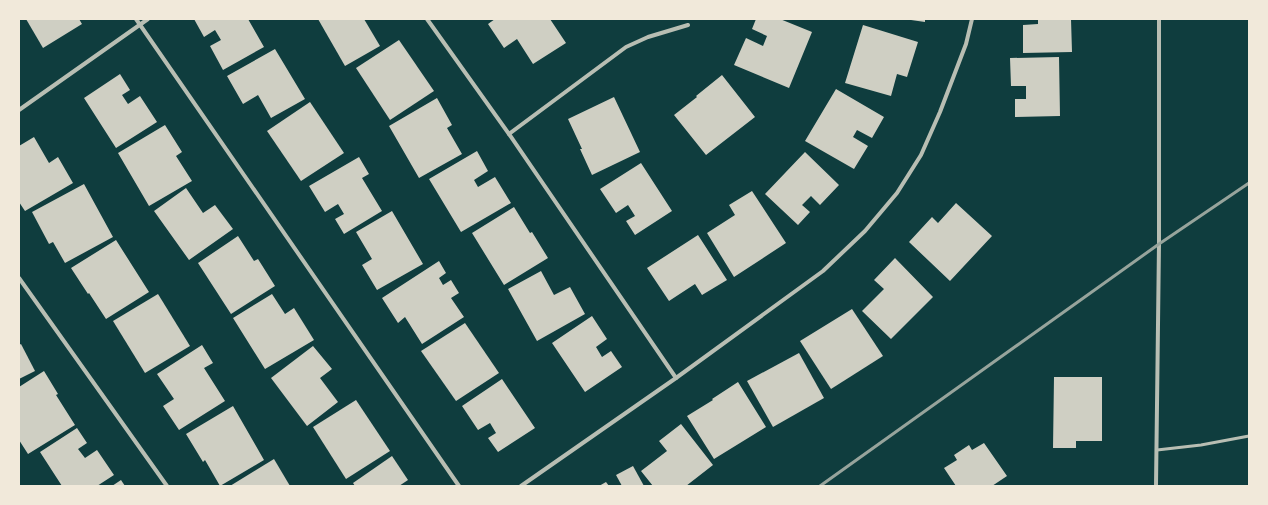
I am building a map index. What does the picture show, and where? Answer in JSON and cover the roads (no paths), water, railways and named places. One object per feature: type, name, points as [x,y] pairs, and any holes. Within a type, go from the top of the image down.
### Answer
[{"type":"street","points":[[136,19],[459,486]]},
{"type":"street","points":[[19,110],[148,19]]},
{"type":"street","points":[[427,19],[509,134],[676,378]]},
{"type":"street","points":[[521,486],[676,378],[823,271],[865,230],[896,193],[921,155],[940,112],[966,44],[972,19]]},
{"type":"street","points":[[1156,486],[1159,244],[1159,19]]},
{"type":"street","points":[[509,134],[626,47],[648,36],[688,26]]},
{"type":"street","points":[[19,278],[167,486]]},
{"type":"lane","points":[[1157,450],[1201,445],[1249,436]]},
{"type":"railway","points":[[820,486],[1159,244],[1249,183]]}]
